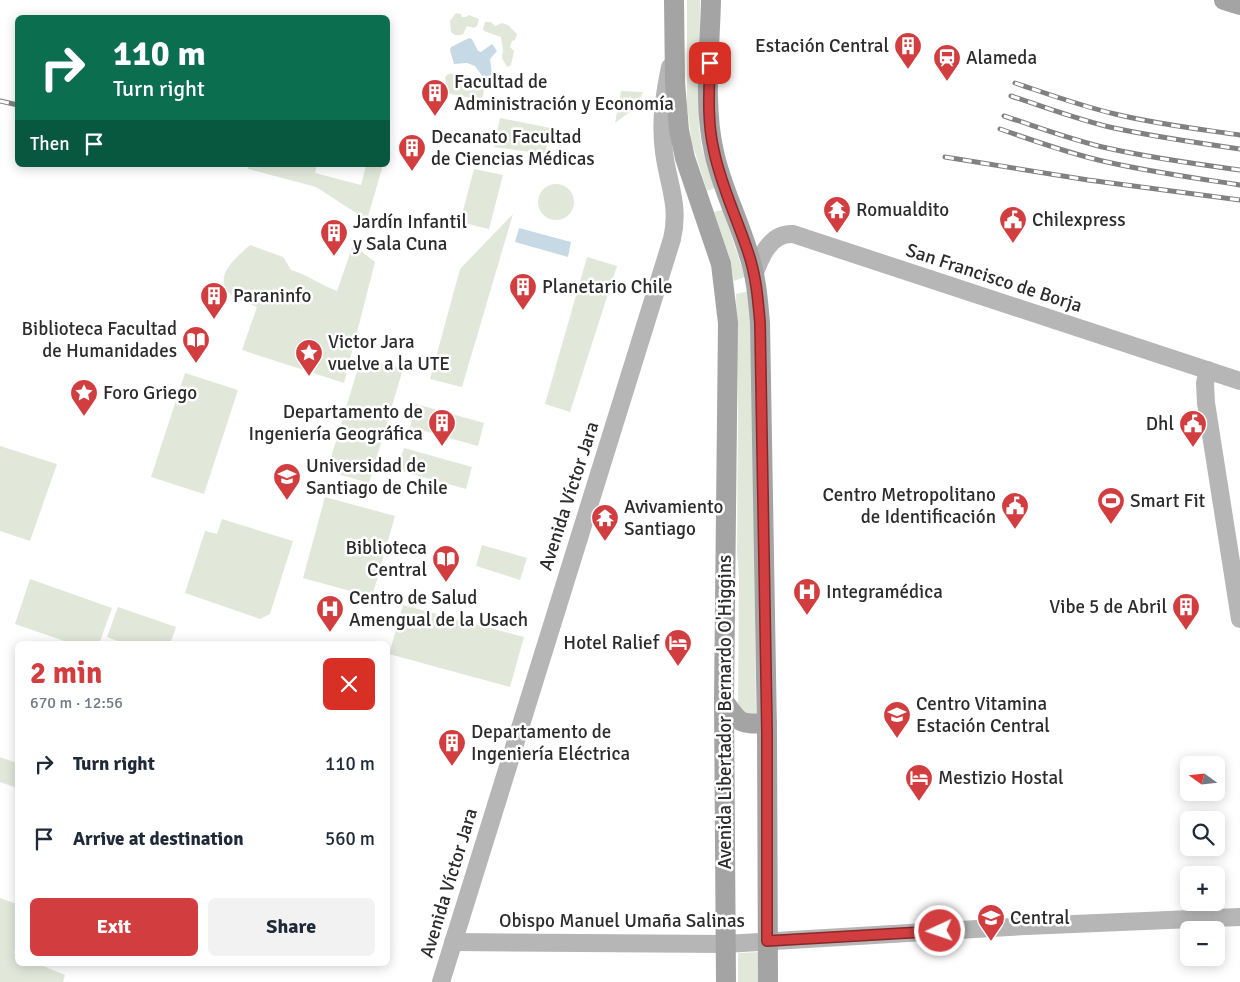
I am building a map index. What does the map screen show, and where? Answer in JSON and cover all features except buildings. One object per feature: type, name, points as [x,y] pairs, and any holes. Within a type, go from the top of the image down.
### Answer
[{"type":"main road","name":"Avenida Libertador Bernardo O'Higgins","points":[[674,0],[677,118],[682,144],[721,264],[727,305],[724,701],[726,982]]},
{"type":"main road","name":"Avenida Libertador Bernardo O'Higgins","points":[[711,0],[709,110],[712,143],[721,177],[745,242],[754,274],[761,336],[768,982]]},
{"type":"main road","points":[[1224,0],[1240,5]]},
{"type":"main road","points":[[724,701],[735,718],[742,723],[766,723]]},
{"type":"street","name":"Avenida Víctor Jara","points":[[441,982],[672,239],[675,204],[664,154],[662,130],[664,99],[674,45]]},
{"type":"street","name":"San Francisco de Borja","points":[[754,274],[770,243],[783,235],[793,234],[1240,381]]},
{"type":"street","points":[[1208,370],[1205,390],[1206,403],[1240,619]]},
{"type":"street","name":"Obispo Manuel Umaña Salinas","points":[[453,942],[725,944],[1031,926],[1240,917]]},
{"type":"shaded area","points":[[687,0],[700,0],[699,129],[702,148],[715,188],[707,191],[692,143],[687,106]]},
{"type":"shaded area","points":[[456,13],[461,14],[462,17],[469,15],[479,19],[477,26],[474,28],[467,26],[463,34],[454,34],[451,32],[450,21]]},
{"type":"shaded area","points":[[485,22],[491,22],[495,26],[502,23],[508,25],[517,34],[510,47],[514,51],[511,65],[507,67],[502,58],[501,37],[484,31]]},
{"type":"shaded area","points":[[448,74],[457,75],[461,83],[465,84],[472,81],[478,83],[484,89],[482,100],[446,93],[445,77]]},
{"type":"shaded area","points":[[621,91],[643,92],[635,108],[615,123]]},
{"type":"shaded area","points":[[500,118],[550,128],[545,154],[494,147]]},
{"type":"shaded area","points":[[248,167],[316,167],[315,173],[361,185],[366,167],[382,167],[367,220],[316,187],[248,169]]},
{"type":"shaded area","points":[[474,169],[503,175],[489,229],[460,222]]},
{"type":"shaded area","points":[[556,184],[563,185],[569,189],[573,195],[573,209],[569,215],[563,219],[556,220],[549,219],[543,215],[539,209],[538,202],[539,195],[543,189],[549,185]]},
{"type":"shaded area","points":[[723,210],[745,277],[734,281],[729,256],[714,212]]},
{"type":"shaded area","points":[[513,214],[462,387],[430,379],[460,269]]},
{"type":"shaded area","points":[[250,245],[283,257],[291,270],[337,291],[353,245],[375,262],[344,383],[242,350],[257,307],[241,301],[230,293],[225,286],[224,279],[230,265]]},
{"type":"shaded area","points":[[587,257],[617,266],[570,412],[545,404]]},
{"type":"shaded area","points":[[749,291],[753,402],[756,713],[754,716],[746,715],[738,706],[739,577],[737,553],[738,410],[736,294]]},
{"type":"shaded area","points":[[361,358],[403,369],[369,483],[327,471]]},
{"type":"shaded area","points":[[185,373],[238,390],[204,494],[151,477]]},
{"type":"shaded area","points":[[416,404],[484,423],[478,446],[410,427]]},
{"type":"shaded area","points":[[0,446],[57,464],[30,541],[0,531]]},
{"type":"shaded area","points":[[404,448],[472,467],[466,489],[397,470]]},
{"type":"shaded area","points":[[325,497],[395,516],[372,597],[303,578]]},
{"type":"shaded area","points":[[222,519],[293,541],[270,614],[260,619],[185,593],[205,531],[217,534]]},
{"type":"shaded area","points":[[482,545],[527,558],[520,580],[476,566]]},
{"type":"shaded area","points":[[30,579],[112,608],[100,641],[64,641],[15,624]]},
{"type":"shaded area","points":[[403,605],[524,637],[510,687],[390,654]]},
{"type":"shaded area","points":[[118,607],[176,627],[171,641],[117,641],[107,637]]},
{"type":"shaded area","points":[[0,757],[15,762],[15,787],[0,782]]},
{"type":"shaded area","points":[[0,898],[15,903],[15,966],[43,966],[65,975],[63,982],[0,982]]},
{"type":"shaded area","points":[[761,952],[761,982],[738,982],[738,953]]},
{"type":"water","points":[[469,38],[472,39],[478,51],[481,52],[492,44],[497,51],[490,59],[493,81],[491,84],[488,84],[475,66],[467,63],[454,64],[450,50],[451,47]]},
{"type":"water","points":[[519,228],[571,242],[568,257],[515,242]]},
{"type":"railway","points":[[1015,83],[1077,104],[1130,118],[1240,135]]},
{"type":"railway","points":[[1011,96],[1114,128],[1240,149]]},
{"type":"railway","points":[[0,101],[15,104]]},
{"type":"railway","points":[[1004,116],[1107,148],[1157,158],[1240,170]]},
{"type":"railway","points":[[1000,129],[1093,159],[1157,172],[1240,185]]},
{"type":"railway","points":[[945,157],[1088,180],[1240,200]]},
{"type":"place","name":"Estación Central","points":[[908,70]]},
{"type":"place","name":"Alameda","points":[[947,82]]},
{"type":"place","name":"Facultad de Administración y Economía","points":[[435,117]]},
{"type":"place","name":"Decanato Facultad de Ciencias Médicas","points":[[412,172]]},
{"type":"place","name":"Romualdito","points":[[837,234]]},
{"type":"place","name":"Chilexpress","points":[[1013,244]]},
{"type":"place","name":"Jardín Infantil y Sala Cuna","points":[[334,257]]},
{"type":"place","name":"Planetario Chile","points":[[523,311]]},
{"type":"place","name":"Paraninfo","points":[[214,320]]},
{"type":"place","name":"Biblioteca Facultad de Humanidades","points":[[196,364]]},
{"type":"place","name":"Victor Jara vuelve a la UTE","points":[[309,377]]},
{"type":"place","name":"Foro Griego","points":[[84,417]]},
{"type":"place","name":"Departamento de Ingeniería Geográfica","points":[[442,447]]},
{"type":"place","name":"Dhl","points":[[1193,448]]},
{"type":"place","name":"Universidad de Santiago de Chile","points":[[287,501]]},
{"type":"place","name":"Smart Fit","points":[[1111,525]]},
{"type":"place","name":"Centro Metropolitano de Identificación","points":[[1015,530]]},
{"type":"place","name":"Avivamiento Santiago","points":[[605,542]]},
{"type":"place","name":"Biblioteca Central","points":[[446,583]]},
{"type":"place","name":"Integramédica","points":[[807,616]]},
{"type":"place","name":"Vibe 5 de Abril","points":[[1186,631]]},
{"type":"place","name":"Centro de Salud Amengual de la Usach","points":[[330,633]]},
{"type":"place","name":"Hotel Ralief","points":[[678,667]]},
{"type":"place","name":"Centro Vitamina Estación Central","points":[[897,739]]},
{"type":"place","name":"Departamento de Ingeniería Eléctrica","points":[[452,767]]},
{"type":"place","name":"Mestizio Hostal","points":[[919,802]]},
{"type":"place","name":"Central","points":[[991,942]]},
{"type":"route","points":[[710,63],[709,110],[714,153],[749,254],[759,307],[767,732],[767,941],[940,931]]}]
